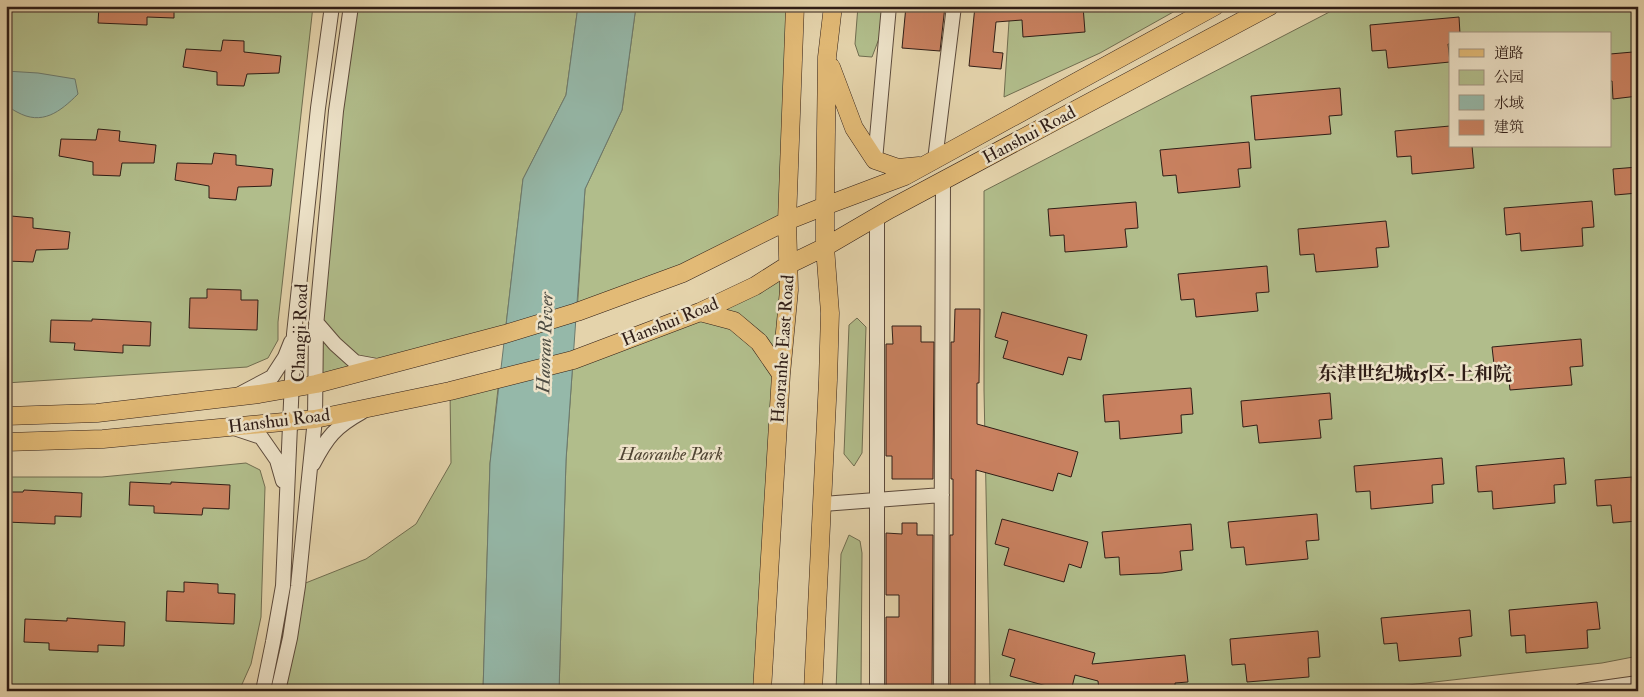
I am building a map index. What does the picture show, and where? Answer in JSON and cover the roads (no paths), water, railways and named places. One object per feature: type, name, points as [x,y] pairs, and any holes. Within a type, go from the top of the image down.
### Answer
[{"type":"main road","name":"Haoranhe East Road","points":[[762,691],[781,374],[789,290],[787,221],[795,6]]},
{"type":"main road","points":[[813,691],[823,504],[830,313],[825,247],[825,206],[827,57],[833,6]]},
{"type":"main road","name":"Hanshui Road","points":[[6,416],[97,413],[234,397],[316,384],[577,312],[683,273],[787,221],[905,176],[1215,6]]},
{"type":"main road","name":"Hanshui Road","points":[[6,442],[103,439],[315,419],[450,391],[573,360],[700,312],[755,286],[788,265],[825,247],[943,181],[1270,6]]},
{"type":"main road","points":[[827,57],[854,128],[875,160],[898,168],[930,163]]},
{"type":"main road","points":[[700,312],[734,321],[759,342],[781,374]]},
{"type":"street","name":"Changji Road","points":[[263,691],[283,586],[294,334],[318,108],[332,6]]},
{"type":"street","name":"Changji Road","points":[[278,691],[290,638],[298,586],[315,419],[316,322],[336,111],[351,6]]},
{"type":"street","points":[[875,160],[889,6]]},
{"type":"street","points":[[930,163],[954,6]]},
{"type":"street","points":[[941,691],[943,181]]},
{"type":"street","points":[[877,691],[878,217]]},
{"type":"street","points":[[316,322],[335,344],[355,362],[381,366]]},
{"type":"street","points":[[234,397],[272,377],[285,357],[294,334]]},
{"type":"street","points":[[309,472],[325,441],[345,422],[372,407]]},
{"type":"street","points":[[234,428],[261,437],[277,460],[286,492]]},
{"type":"street","points":[[823,504],[942,495]]},
{"type":"street","points":[[1581,691],[1638,683]]},
{"type":"water","name":"Haoran River","points":[[578,6],[636,6],[622,110],[585,189],[566,460],[559,691],[483,691],[490,463],[523,179],[566,95]]},
{"type":"water","points":[[6,71],[38,73],[75,79],[78,94],[50,115],[35,118],[26,116],[12,109],[6,102]]},
{"type":"district","name":"东津世纪城15区-上和院","points":[[1415,374]]},
{"type":"park label","name":"Haoranhe Park","points":[[671,454]]}]
